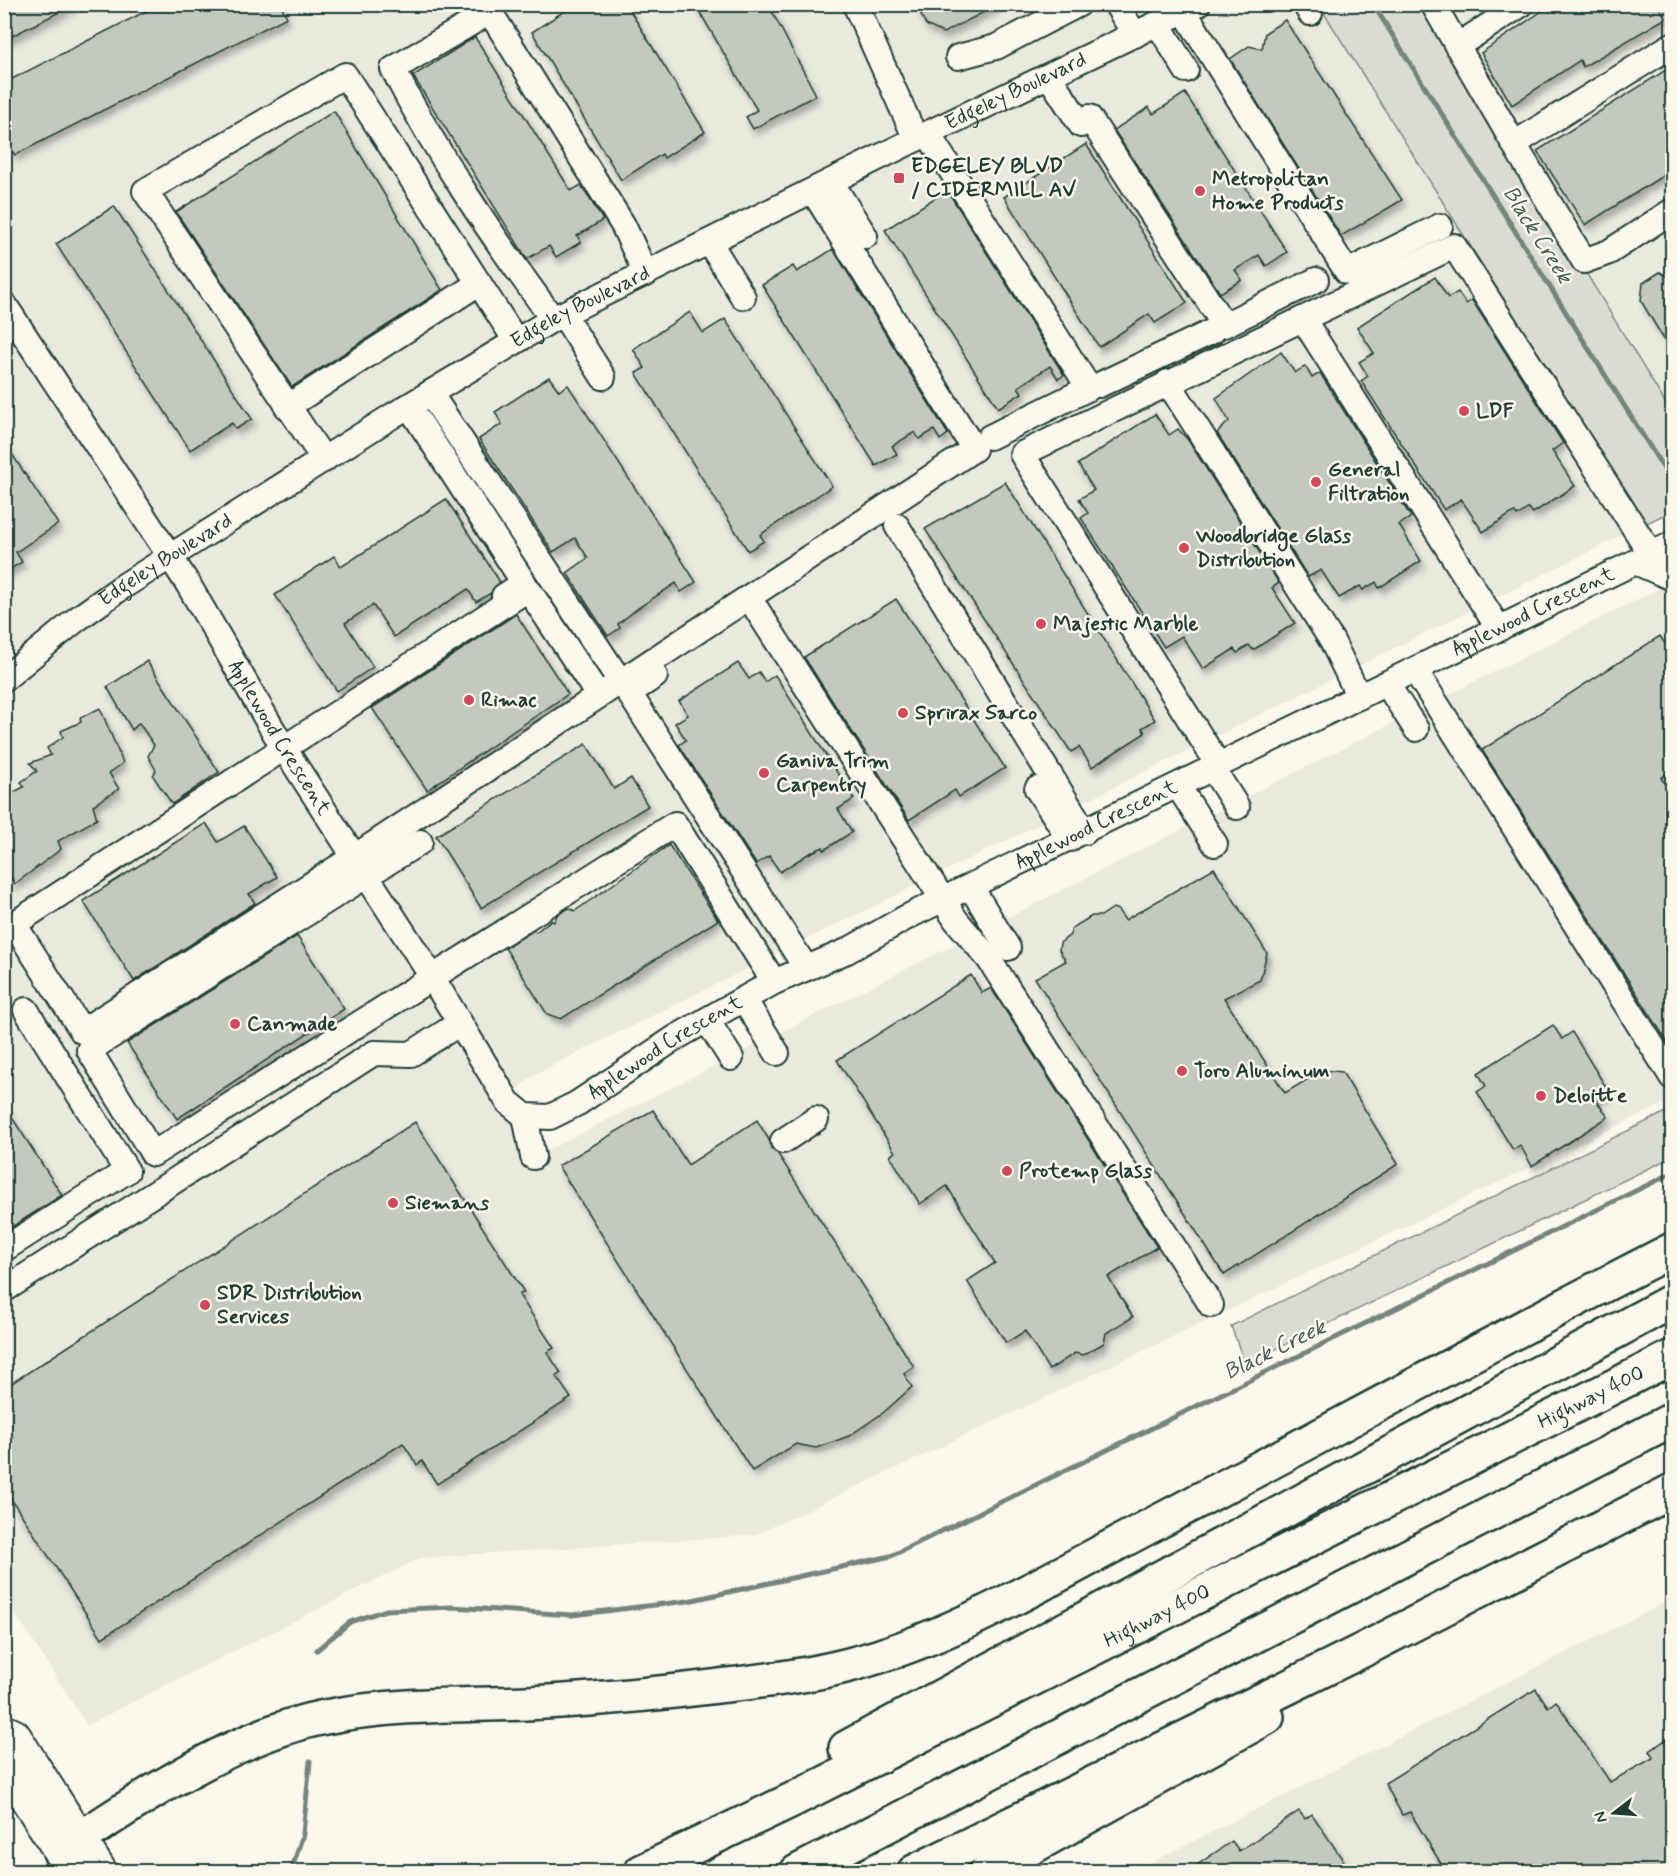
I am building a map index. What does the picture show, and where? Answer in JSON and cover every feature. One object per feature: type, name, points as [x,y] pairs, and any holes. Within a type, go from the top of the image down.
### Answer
[{"type":"highway","points":[[71,1854],[170,1783],[235,1749],[286,1728],[323,1717],[381,1710],[581,1701],[777,1679],[849,1665],[925,1639],[1116,1544],[1534,1320],[1672,1250]]},
{"type":"highway","points":[[725,1829],[762,1794],[1672,1301]]},
{"type":"highway","name":"Highway 400","points":[[641,1872],[725,1829],[792,1800],[1672,1357]]},
{"type":"highway","points":[[797,1872],[1672,1420]]},
{"type":"highway","points":[[914,1872],[1359,1652],[1672,1491]]},
{"type":"highway","points":[[987,1872],[1255,1726],[1359,1652]]},
{"type":"main road","points":[[4,1730],[15,1735],[71,1854]]},
{"type":"main road","points":[[4,1765],[71,1854],[102,1872]]},
{"type":"street","points":[[855,4],[926,134],[1089,388],[990,437]]},
{"type":"street","points":[[958,57],[996,47],[1079,4]]},
{"type":"street","points":[[1116,4],[1135,35]]},
{"type":"street","points":[[1433,4],[1584,261],[1609,252],[1672,211]]},
{"type":"street","points":[[1457,46],[1522,4]]},
{"type":"street","points":[[1191,8],[1347,272],[1440,226]]},
{"type":"street","name":"Edgeley Boulevard","points":[[7,672],[77,619],[171,557],[409,406],[558,316],[710,243],[926,134],[1191,8]]},
{"type":"street","points":[[603,377],[459,182],[416,115],[393,69],[490,12],[623,225],[646,274]]},
{"type":"street","points":[[1158,24],[1186,70]]},
{"type":"street","points":[[1514,144],[1672,45]]},
{"type":"street","points":[[324,460],[145,191],[345,75],[516,341]]},
{"type":"street","points":[[1049,76],[1085,121],[1224,325],[1316,280]]},
{"type":"street","points":[[926,134],[975,192]]},
{"type":"street","points":[[822,186],[865,236]]},
{"type":"street","points":[[774,982],[675,825],[153,1154],[88,1050],[360,866],[598,695],[974,449],[822,186]]},
{"type":"street","points":[[710,243],[743,297]]},
{"type":"street","points":[[1237,807],[1022,454],[1454,246],[1643,558],[1672,578]]},
{"type":"street","points":[[287,407],[479,283]]},
{"type":"street","name":"Applewood Crescent","points":[[4,304],[14,338],[171,557],[283,745],[432,978],[508,1102],[525,1116],[550,1117],[619,1078],[675,1038],[774,982],[847,951],[971,886],[1672,544]]},
{"type":"street","points":[[1303,319],[1498,629]]},
{"type":"street","points":[[1098,385],[1213,331]]},
{"type":"street","points":[[1168,382],[1332,641],[1359,697]]},
{"type":"street","points":[[430,393],[620,681]]},
{"type":"street","points":[[409,406],[524,584],[14,924],[82,1030],[360,866],[420,842]]},
{"type":"street","points":[[897,526],[1077,836]]},
{"type":"street","points":[[232,772],[283,745],[528,589],[598,695]]},
{"type":"street","points":[[806,968],[629,693],[751,614],[937,903]]},
{"type":"street","points":[[1415,670],[1672,1077]]},
{"type":"street","points":[[1387,684],[1416,729]]},
{"type":"street","points":[[1180,731],[1213,769]]},
{"type":"street","points":[[1178,786],[1215,844]]},
{"type":"street","points":[[1037,789],[1077,836]]},
{"type":"street","points":[[902,861],[989,959],[1210,1305]]},
{"type":"street","points":[[971,886],[1008,948]]},
{"type":"street","points":[[969,937],[993,924]]},
{"type":"street","points":[[744,999],[777,1053]]},
{"type":"street","points":[[4,1249],[127,1171],[26,1010]]},
{"type":"street","points":[[707,1020],[731,1058]]},
{"type":"street","points":[[4,1290],[374,1053],[411,1054],[460,1023]]},
{"type":"street","points":[[525,1116],[533,1157]]},
{"type":"street","points":[[783,1142],[816,1119]]},
{"type":"shaded area","points":[[5,5],[1319,5],[1645,524],[537,1073],[499,1102],[534,1157],[1672,582],[1672,1100],[755,1535],[420,1558],[87,1725],[5,1598]]},
{"type":"shaded area","points":[[1319,5],[1423,5],[1672,414],[1672,511],[1645,524]]},
{"type":"shaded area","points":[[1423,5],[1672,5],[1672,414]]},
{"type":"shaded area","points":[[1672,1109],[1672,1157],[1245,1364],[1231,1326]]},
{"type":"shaded area","points":[[1672,1599],[1672,1871],[1135,1871]]},
{"type":"building","points":[[4,4],[75,4],[4,40]]},
{"type":"building","points":[[160,4],[280,4],[287,17],[15,155],[4,139],[4,83]]},
{"type":"building","points":[[575,4],[626,4],[705,132],[664,158],[662,154],[621,180],[532,32]]},
{"type":"building","points":[[695,4],[768,4],[816,95],[753,129],[746,117],[757,110]]},
{"type":"building","points":[[916,4],[1000,4],[943,33],[926,25]]},
{"type":"building","points":[[1552,4],[1657,4],[1666,18],[1583,67],[1580,60],[1512,105],[1481,53]]},
{"type":"building","points":[[1285,20],[1402,200],[1341,236],[1230,59],[1249,46],[1262,49],[1265,33]]},
{"type":"building","points":[[475,37],[571,191],[581,185],[603,220],[577,236],[581,242],[556,257],[549,246],[527,259],[413,76]]},
{"type":"building","points":[[1672,66],[1672,170],[1585,225],[1537,151]]},
{"type":"building","name":"Metropolitan Home Products","points":[[1185,93],[1287,252],[1266,266],[1259,255],[1235,270],[1242,280],[1220,293],[1114,130],[1149,107],[1153,114]]},
{"type":"building","points":[[334,111],[442,290],[292,387],[176,212]]},
{"type":"building","points":[[1086,144],[1187,303],[1155,323],[1149,314],[1099,347],[1004,197]]},
{"type":"building","points":[[947,190],[1064,375],[1058,379],[1050,366],[1018,387],[1022,393],[998,408],[885,230]]},
{"type":"building","points":[[114,206],[252,419],[236,429],[232,423],[190,450],[56,244]]},
{"type":"building","points":[[833,249],[948,434],[940,440],[934,430],[919,439],[915,432],[892,446],[897,454],[876,466],[762,285],[793,266],[797,272]]},
{"type":"building","points":[[1660,272],[1672,279],[1672,353],[1641,301],[1643,283]]},
{"type":"building","name":"LDF","points":[[1435,277],[1448,298],[1458,292],[1466,304],[1472,300],[1563,443],[1552,451],[1575,486],[1533,513],[1529,508],[1517,516],[1514,512],[1483,532],[1461,499],[1444,510],[1361,381],[1368,376],[1359,362],[1374,353],[1357,327]]},
{"type":"building","points":[[690,312],[703,333],[725,319],[832,486],[760,535],[764,541],[748,551],[636,373],[645,368],[633,349]]},
{"type":"building","name":"General Filtration","points":[[1281,352],[1295,373],[1305,366],[1312,378],[1320,373],[1411,517],[1399,525],[1421,561],[1379,588],[1376,582],[1363,590],[1360,586],[1339,598],[1321,570],[1308,577],[1217,433],[1229,421],[1216,398]]},
{"type":"building","points":[[549,377],[559,391],[568,385],[696,582],[681,592],[676,583],[638,608],[618,624],[620,628],[608,636],[567,573],[588,558],[575,538],[553,552],[479,439],[502,424],[495,412]]},
{"type":"building","name":"Woodbridge Glass Distribution","points":[[1155,414],[1169,435],[1178,429],[1188,440],[1279,583],[1272,588],[1295,623],[1253,650],[1249,645],[1237,653],[1234,649],[1203,669],[1182,636],[1164,647],[1081,518],[1088,513],[1079,499],[1094,490],[1078,464]]},
{"type":"building","points":[[4,442],[58,524],[16,552],[22,562],[4,573]]},
{"type":"building","name":"Majestic Marble","points":[[1005,482],[1155,720],[1142,728],[1145,733],[1092,767],[1079,747],[1071,752],[925,529]]},
{"type":"building","points":[[446,499],[500,582],[491,593],[476,602],[468,589],[394,637],[373,605],[345,623],[373,667],[337,691],[275,595],[334,556],[341,567]]},
{"type":"building","name":"Sprirax Sarco","points":[[896,599],[1005,768],[959,797],[955,790],[909,820],[804,657]]},
{"type":"building","name":"Rimac","points":[[516,614],[568,694],[427,790],[372,708]]},
{"type":"building","points":[[1660,636],[1672,655],[1672,770],[1661,778],[1672,796],[1672,1049],[1482,750]]},
{"type":"building","points":[[147,661],[219,772],[172,804],[153,776],[156,770],[148,756],[154,745],[139,723],[132,730],[107,687]]},
{"type":"building","name":"Ganiva Trim Carpentry","points":[[738,663],[749,679],[759,672],[765,682],[775,675],[854,799],[838,809],[852,832],[824,850],[823,847],[808,854],[780,872],[769,856],[756,864],[679,745],[686,740],[675,723],[688,715],[679,701]]},
{"type":"building","points":[[100,708],[123,763],[109,773],[119,789],[93,805],[97,819],[58,841],[61,849],[15,884],[4,866],[4,805],[10,803],[6,796],[24,787],[21,782],[37,771],[30,763],[51,755],[47,748],[63,737],[61,731],[81,722],[80,718]]},
{"type":"building","points":[[586,744],[614,789],[631,778],[648,806],[481,908],[436,836]]},
{"type":"building","points":[[206,823],[218,842],[244,826],[277,877],[249,894],[255,903],[134,981],[83,901]]},
{"type":"building","points":[[669,845],[718,920],[561,1019],[547,1014],[505,948],[534,930],[536,932],[551,920],[554,922],[557,915],[569,908],[575,911]]},
{"type":"building","name":"Toro Aluminum","points":[[1214,868],[1267,953],[1260,980],[1224,998],[1285,1093],[1323,1070],[1342,1072],[1398,1164],[1224,1275],[1035,978],[1066,961],[1059,950],[1060,943],[1070,935],[1072,928],[1092,916],[1101,916],[1113,908],[1118,910],[1125,920]]},
{"type":"building","name":"Canmade","points":[[297,936],[344,1009],[177,1119],[127,1043]]},
{"type":"building","name":"Protemp Glass","points":[[971,975],[982,993],[991,988],[1157,1247],[1108,1277],[1133,1317],[1106,1333],[1104,1343],[1083,1355],[1075,1353],[1049,1370],[1025,1331],[1006,1343],[967,1281],[995,1263],[947,1186],[920,1204],[890,1156],[895,1152],[837,1060]]},
{"type":"building","name":"Deloitte","points":[[1553,1025],[1562,1039],[1572,1032],[1609,1092],[1596,1100],[1608,1117],[1532,1166],[1520,1145],[1513,1150],[1477,1092],[1486,1086],[1478,1073]]},
{"type":"building","points":[[4,1105],[62,1195],[4,1232]]},
{"type":"building","points":[[653,1110],[688,1165],[757,1120],[771,1148],[778,1154],[914,1367],[904,1374],[912,1387],[884,1412],[849,1436],[816,1448],[796,1444],[752,1471],[558,1166]]},
{"type":"building","points":[[415,1122],[524,1292],[519,1295],[554,1348],[547,1352],[561,1373],[556,1376],[571,1398],[437,1484],[422,1461],[417,1465],[403,1443],[102,1638],[4,1488],[4,1388]]},
{"type":"building","points":[[1536,1689],[1548,1707],[1556,1701],[1610,1782],[1653,1758],[1650,1751],[1672,1735],[1672,1872],[1446,1872],[1410,1812],[1402,1815],[1385,1783]]},
{"type":"building","points":[[1299,1811],[1305,1819],[1312,1814],[1351,1872],[1187,1872],[1232,1841],[1239,1851]]},
{"type":"waterway","name":"Black Creek","points":[[1373,4],[1672,482]]},
{"type":"waterway","name":"Black Creek","points":[[317,1650],[350,1622],[386,1610],[452,1607],[572,1615],[688,1601],[891,1556],[1672,1173]]},
{"type":"waterway","points":[[291,1872],[303,1834],[310,1761]]},
{"type":"place","name":"EDGELEY BLVD / CIDERMILL AV","points":[[899,178]]},
{"type":"place","name":"Metropolitan Home Products","points":[[1200,191]]},
{"type":"place","name":"LDF","points":[[1464,411]]},
{"type":"place","name":"General Filtration","points":[[1316,482]]},
{"type":"place","name":"Woodbridge Glass Distribution","points":[[1184,548]]},
{"type":"place","name":"Majestic Marble","points":[[1041,624]]},
{"type":"place","name":"Rimac","points":[[469,700]]},
{"type":"place","name":"Sprirax Sarco","points":[[903,713]]},
{"type":"place","name":"Ganiva Trim Carpentry","points":[[764,773]]},
{"type":"place","name":"Canmade","points":[[235,1024]]},
{"type":"place","name":"Toro Aluminum","points":[[1182,1071]]},
{"type":"place","name":"Deloitte","points":[[1541,1096]]},
{"type":"place","name":"Protemp Glass","points":[[1007,1171]]},
{"type":"place","name":"Siemans","points":[[393,1203]]},
{"type":"place","name":"SDR Distribution Services","points":[[205,1305]]}]
